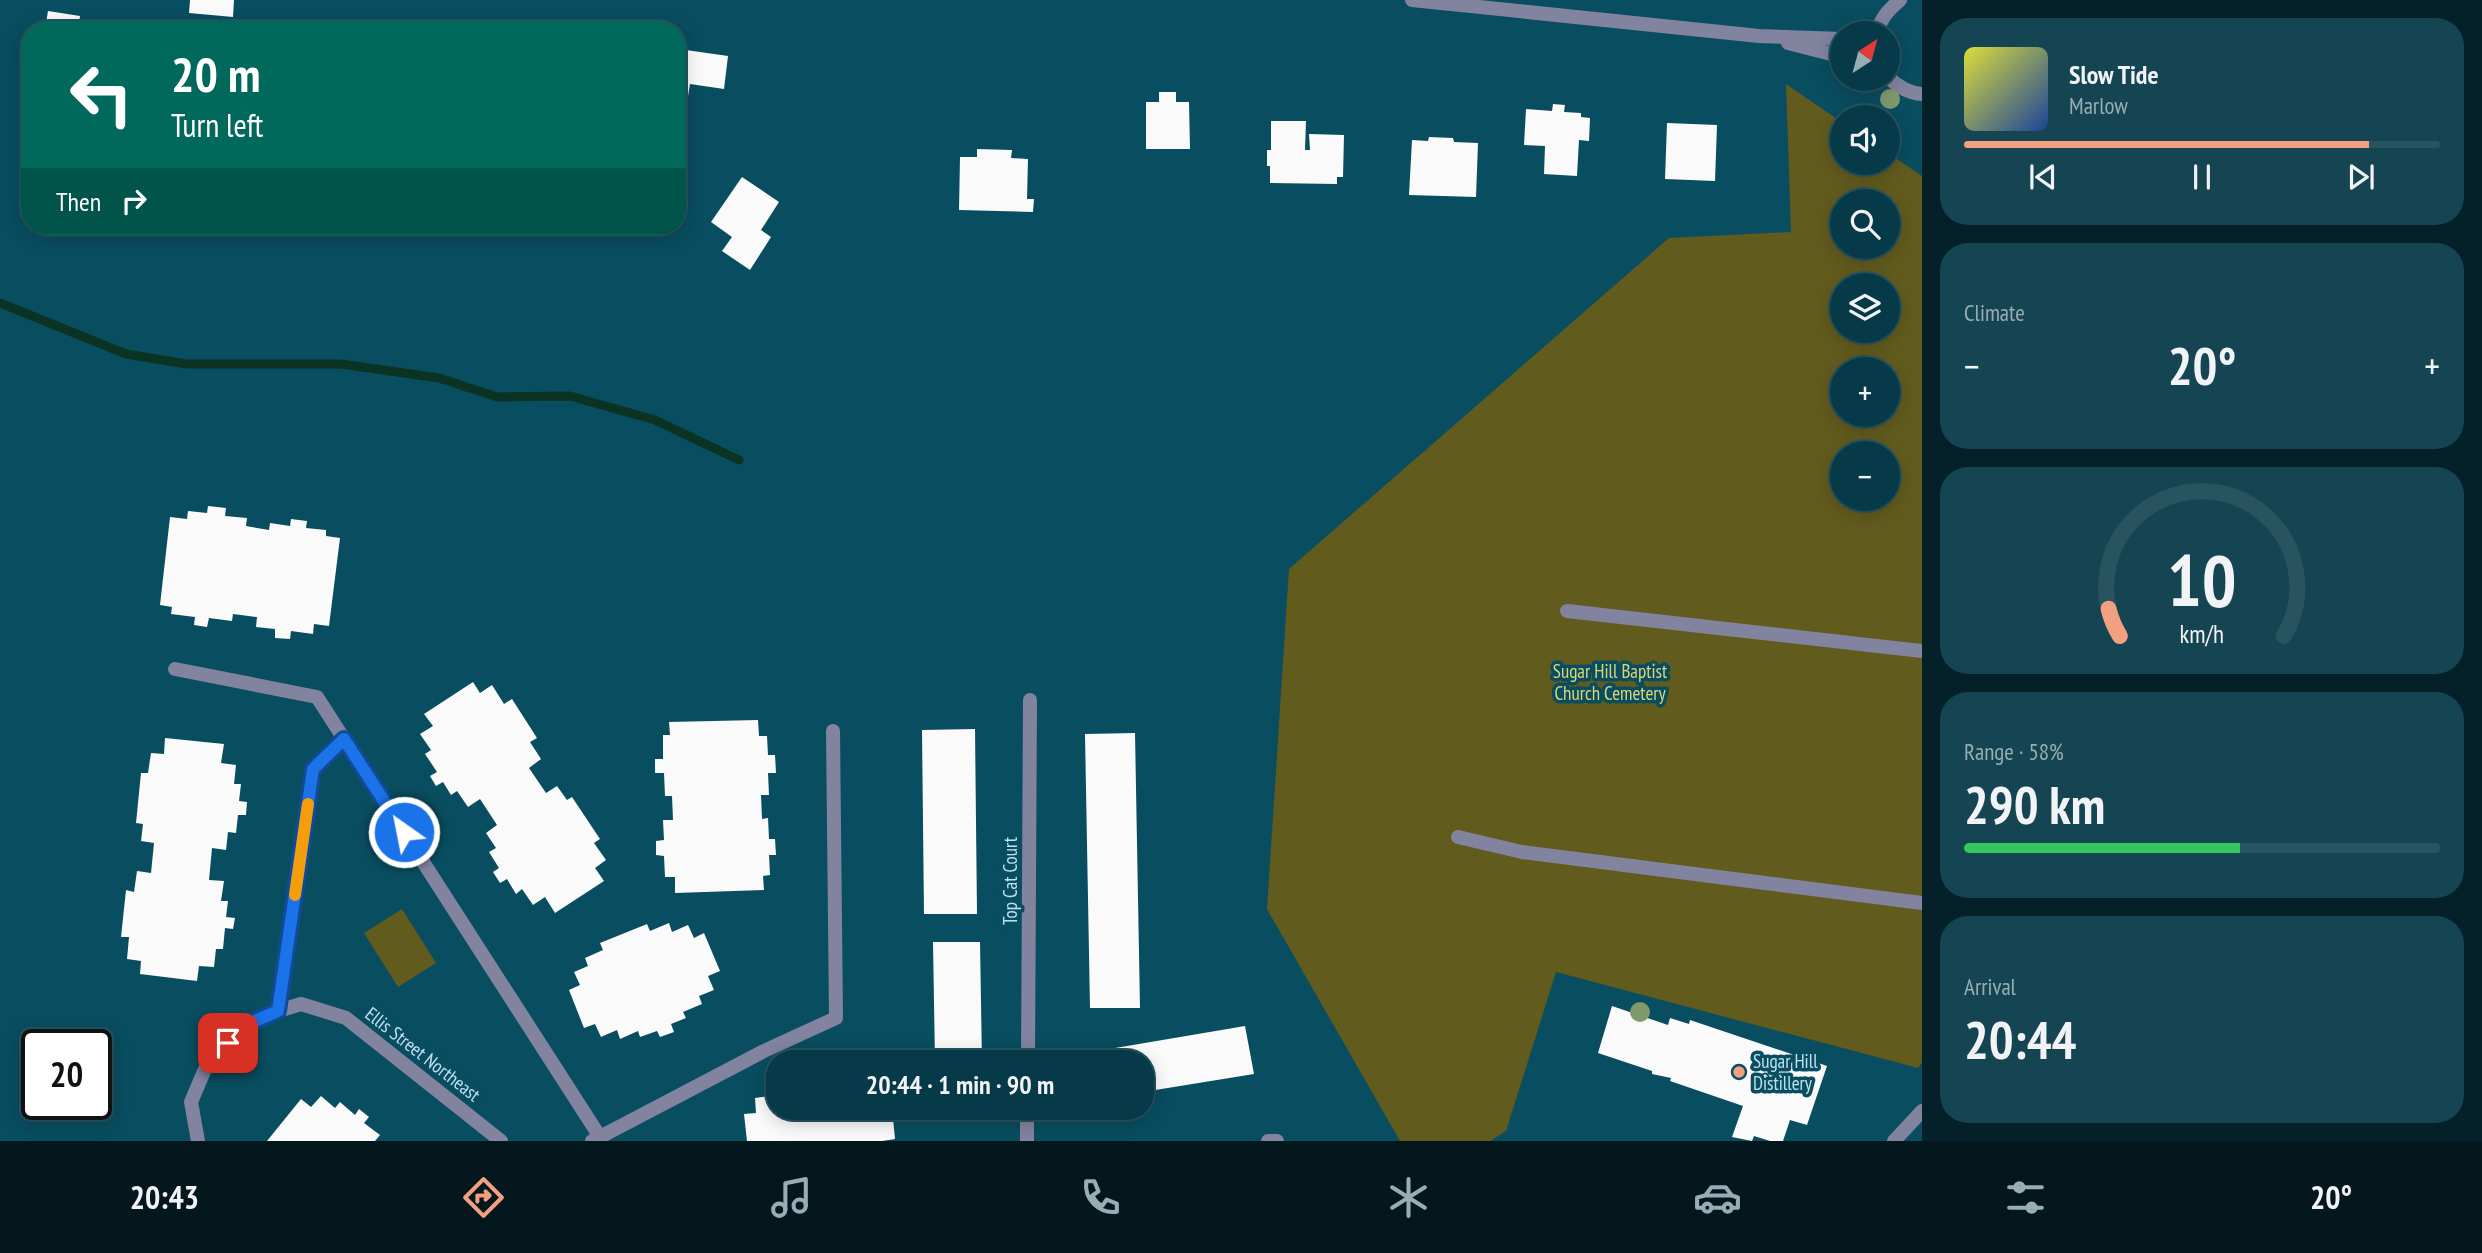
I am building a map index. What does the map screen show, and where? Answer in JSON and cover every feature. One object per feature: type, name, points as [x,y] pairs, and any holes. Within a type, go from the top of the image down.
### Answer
[{"type":"street","points":[[1412,0],[1759,36],[1830,39]]},
{"type":"street","points":[[1883,21],[1893,3]]},
{"type":"street","points":[[1759,36],[1830,54]]},
{"type":"street","points":[[1900,87],[1919,96]]},
{"type":"street","points":[[1567,611],[1922,651]]},
{"type":"street","points":[[175,669],[317,697],[596,1139],[764,1051],[836,1018],[833,731]]},
{"type":"street","name":"Top Cat Court","points":[[1028,1050],[1030,700]]},
{"type":"street","points":[[278,1011],[313,769],[344,739]]},
{"type":"street","points":[[1458,837],[1522,852],[1922,903]]},
{"type":"street","name":"Ellis Street Northeast","points":[[198,1141],[191,1102],[208,1062],[248,1024],[301,1004],[346,1018],[501,1141]]},
{"type":"street","points":[[1894,1141],[1922,1111]]},
{"type":"street","points":[[1027,1120],[1027,1141]]},
{"type":"street","points":[[1268,1141],[1277,1141]]},
{"type":"green space","name":"Sugar Hill Baptist Church Cemetery","points":[[1786,84],[1830,114],[1830,175],[1900,175],[1900,161],[1922,176],[1922,1063],[1918,1068],[1556,972],[1506,1131],[1490,1141],[1400,1141],[1267,909],[1289,569],[1669,238],[1791,232]]},
{"type":"green space","points":[[402,909],[436,963],[398,987],[364,933]]},
{"type":"building","points":[[190,0],[234,0],[233,17],[189,13]]},
{"type":"building","points":[[48,11],[80,16],[79,21],[46,21]]},
{"type":"building","points":[[686,50],[728,56],[724,89],[690,84],[688,96]]},
{"type":"building","points":[[1159,92],[1176,92],[1176,102],[1189,102],[1190,149],[1146,149],[1146,102],[1159,102]]},
{"type":"building","points":[[1553,104],[1565,105],[1564,112],[1581,113],[1581,117],[1590,118],[1589,141],[1579,140],[1577,176],[1544,174],[1545,146],[1524,145],[1526,109],[1552,111]]},
{"type":"building","points":[[1271,121],[1306,121],[1305,150],[1310,150],[1309,134],[1344,135],[1343,177],[1337,177],[1337,184],[1270,183],[1267,150],[1271,150]]},
{"type":"building","points":[[1667,123],[1717,125],[1715,181],[1665,179]]},
{"type":"building","points":[[1429,137],[1478,143],[1476,197],[1409,195],[1412,140],[1428,141]]},
{"type":"building","points":[[977,149],[1012,150],[1011,158],[1028,159],[1027,199],[1034,199],[1033,212],[959,210],[960,157],[977,157]]},
{"type":"building","points":[[742,177],[779,202],[761,230],[771,237],[750,270],[722,251],[732,237],[711,222]]},
{"type":"building","points":[[208,506],[226,508],[225,516],[247,518],[246,526],[269,530],[270,523],[290,526],[291,519],[307,521],[306,528],[326,530],[326,536],[340,538],[329,626],[314,624],[313,634],[291,631],[290,639],[275,638],[275,629],[256,627],[257,617],[233,614],[232,621],[209,618],[207,627],[194,625],[195,617],[171,614],[172,607],[160,605],[170,517],[187,519],[188,511],[207,513]]},
{"type":"building","points":[[473,682],[480,693],[492,685],[504,704],[512,699],[537,738],[530,742],[541,759],[529,768],[546,793],[557,786],[567,800],[572,797],[600,839],[594,843],[606,860],[595,868],[604,881],[555,913],[545,897],[533,905],[522,889],[516,894],[507,879],[500,883],[493,872],[499,868],[489,852],[496,848],[486,833],[497,825],[480,799],[468,807],[457,791],[451,795],[443,782],[436,786],[430,776],[437,772],[425,754],[431,750],[420,734],[433,726],[424,714]]},
{"type":"building","points":[[758,720],[759,736],[767,736],[768,755],[775,755],[776,773],[768,773],[769,795],[761,795],[762,819],[768,818],[769,839],[775,839],[776,855],[769,855],[770,875],[763,876],[764,890],[675,893],[675,877],[665,877],[664,856],[656,855],[656,841],[664,840],[663,820],[673,820],[672,796],[665,796],[664,773],[655,773],[655,759],[663,759],[663,735],[670,735],[669,722]]},
{"type":"building","points":[[975,729],[977,914],[924,914],[922,730]]},
{"type":"building","points":[[1135,733],[1140,1008],[1090,1008],[1085,734]]},
{"type":"building","points":[[165,738],[224,744],[221,763],[236,765],[234,784],[241,784],[239,801],[247,802],[246,815],[238,815],[236,833],[228,832],[226,850],[212,848],[209,880],[224,881],[221,901],[228,901],[226,917],[235,918],[233,929],[225,928],[223,949],[216,949],[214,967],[199,966],[197,981],[140,974],[141,961],[127,959],[129,937],[121,937],[126,890],[134,892],[137,871],[151,873],[154,843],[141,841],[143,824],[136,823],[141,773],[148,773],[151,753],[164,754]]},
{"type":"building","points":[[669,923],[672,932],[688,925],[694,938],[704,933],[720,971],[708,976],[714,990],[699,996],[702,1004],[683,1012],[686,1018],[671,1024],[674,1032],[660,1037],[657,1031],[640,1037],[638,1031],[620,1039],[617,1030],[601,1037],[595,1024],[584,1028],[569,990],[580,985],[574,972],[588,966],[585,958],[603,950],[600,943],[647,924],[650,931]]},
{"type":"building","points":[[933,942],[980,942],[982,1050],[935,1050]]},
{"type":"building","name":"Sugar Hill Distillery","points":[[1612,1006],[1668,1025],[1670,1018],[1689,1024],[1690,1020],[1827,1066],[1807,1125],[1790,1120],[1783,1141],[1770,1141],[1754,1136],[1752,1141],[1732,1137],[1743,1106],[1598,1053]]},
{"type":"building","points":[[1245,1026],[1254,1074],[1154,1090],[1154,1050],[1103,1050]]},
{"type":"building","points":[[321,1096],[335,1108],[340,1102],[355,1115],[359,1109],[369,1117],[364,1123],[380,1135],[375,1141],[267,1141],[301,1099],[311,1107]]},
{"type":"building","points":[[766,1097],[766,1120],[893,1120],[895,1139],[747,1141],[744,1114],[756,1113],[755,1098]]},
{"type":"waterway","points":[[0,303],[126,354],[186,364],[341,364],[439,378],[497,397],[570,396],[655,420],[739,460]]},
{"type":"slow traffic","points":[[295,895],[308,804]]},
{"type":"place","name":"Sugar Hill Distillery","points":[[1739,1072]]},
{"type":"route","points":[[228,1043],[248,1024],[278,1011],[313,769],[344,739],[404,832]]}]
